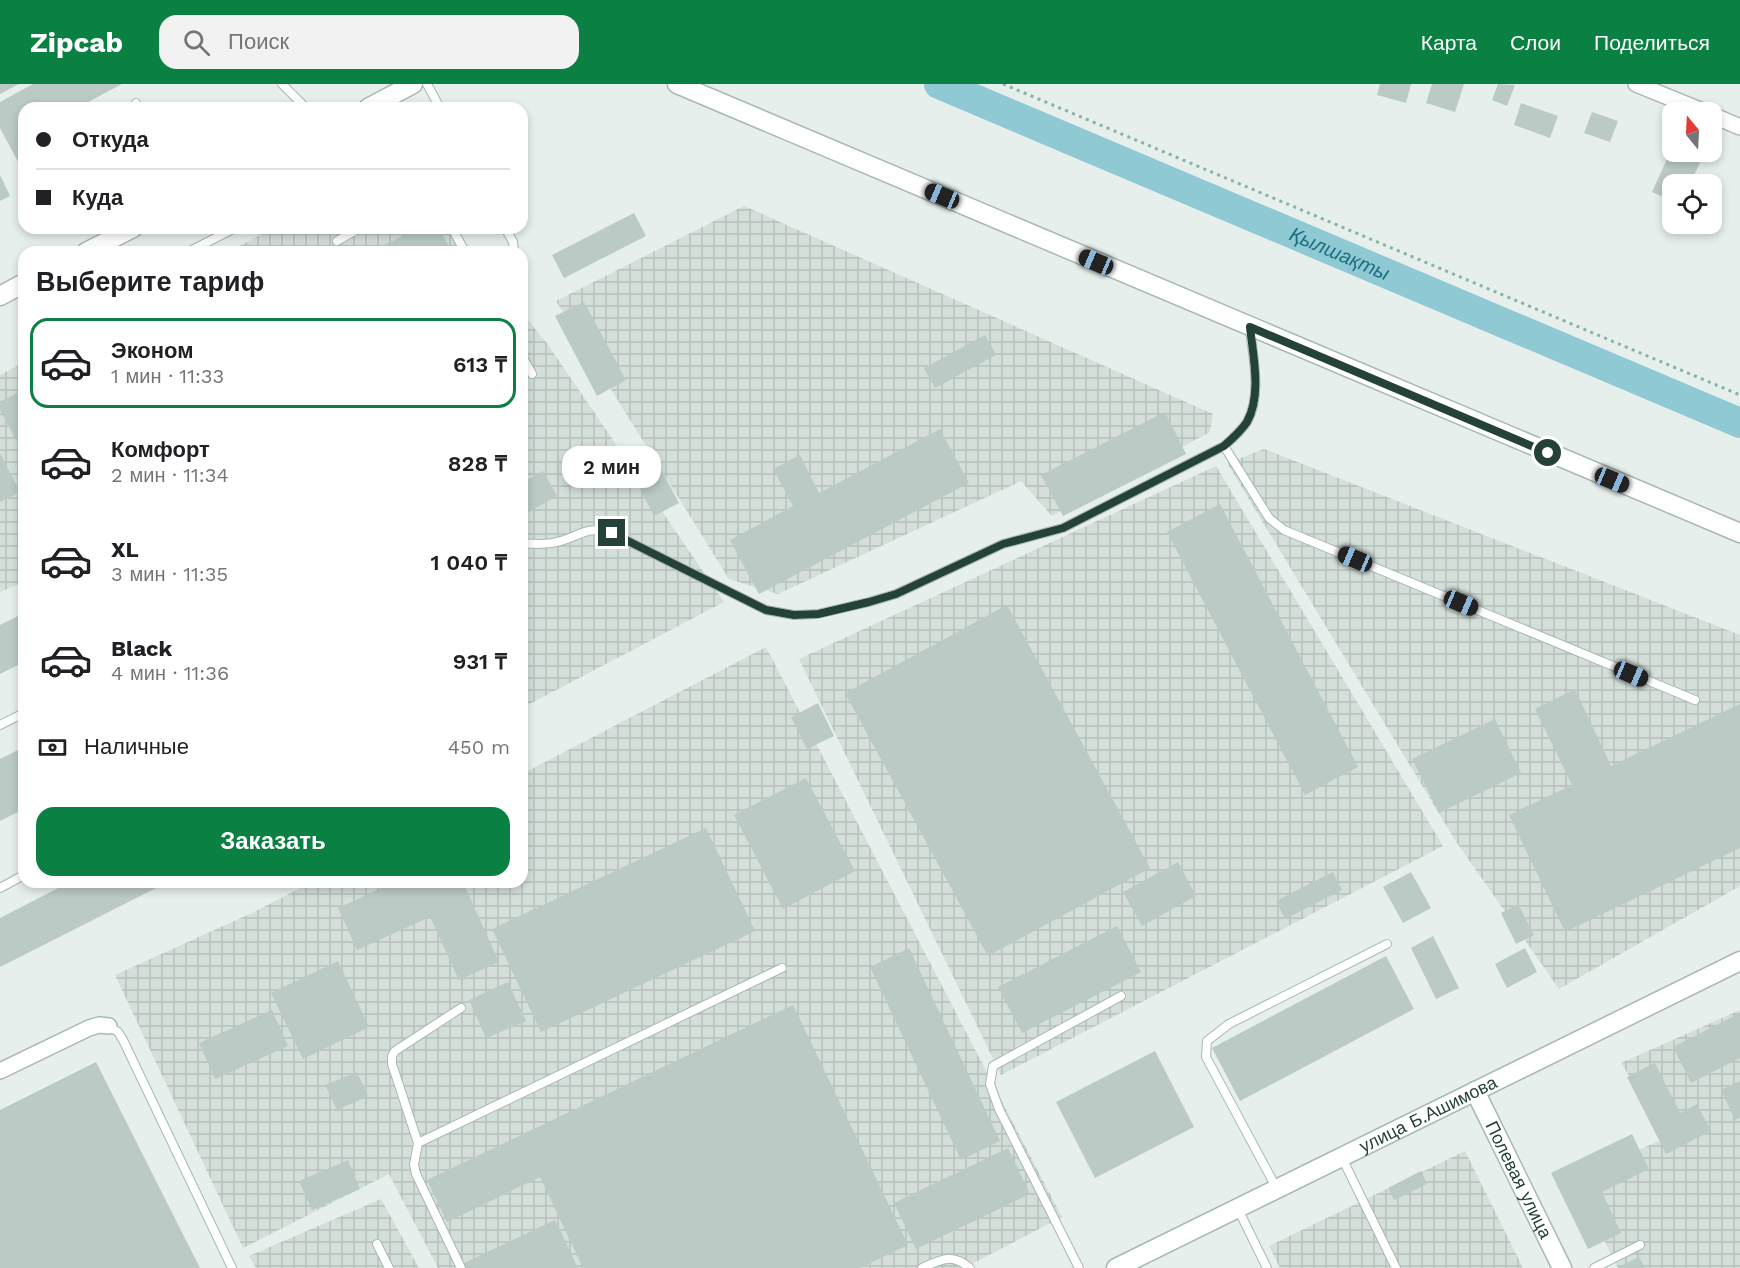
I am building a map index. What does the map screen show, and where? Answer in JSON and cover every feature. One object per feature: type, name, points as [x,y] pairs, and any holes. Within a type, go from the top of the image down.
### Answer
[{"type":"street","points":[[384,102],[413,84]]},
{"type":"street","points":[[677,84],[1740,533]]},
{"type":"street","points":[[1636,84],[1664,89],[1687,102]]},
{"type":"street","points":[[1722,119],[1740,127]]},
{"type":"street","points":[[98,246],[121,234]]},
{"type":"street","points":[[0,296],[18,287]]},
{"type":"street","name":"улица Б.Ашимова","points":[[1116,1268],[1740,961]]},
{"type":"street","points":[[0,1071],[89,1028],[99,1025],[109,1026]]},
{"type":"street","name":"Полевая улица","points":[[1475,1091],[1562,1268]]},
{"type":"lane","points":[[282,84],[300,102]]},
{"type":"lane","points":[[427,84],[437,102]]},
{"type":"lane","points":[[200,246],[223,234]]},
{"type":"lane","points":[[337,241],[349,234]]},
{"type":"lane","points":[[528,543],[559,542],[584,531],[601,531],[621,536],[766,610],[794,615],[818,614],[896,594],[1003,544],[1063,528],[1224,446],[1248,419],[1253,399],[1254,363],[1250,327]]},
{"type":"lane","points":[[528,367],[532,374]]},
{"type":"lane","points":[[1224,446],[1269,518],[1284,530],[1695,700]]},
{"type":"lane","points":[[0,725],[18,715]]},
{"type":"lane","points":[[0,888],[18,879]]},
{"type":"lane","points":[[1277,1189],[1206,1058],[1208,1041],[1229,1024],[1387,944]]},
{"type":"lane","points":[[418,1143],[782,968]]},
{"type":"lane","points":[[1079,1268],[999,1109],[990,1084],[993,1066],[1121,996]]},
{"type":"lane","points":[[461,1008],[395,1051],[392,1056],[392,1064],[418,1143],[414,1165],[416,1174],[461,1268]]},
{"type":"lane","points":[[109,1026],[118,1032],[123,1040],[232,1268]]},
{"type":"lane","points":[[1341,1157],[1395,1268]]},
{"type":"lane","points":[[1238,1208],[1267,1268]]},
{"type":"lane","points":[[377,1244],[390,1268]]},
{"type":"lane","points":[[1594,1268],[1640,1245]]},
{"type":"lane","points":[[922,1268],[942,1258],[963,1262],[970,1268]]},
{"type":"path","points":[[1003,84],[1740,395]]},
{"type":"shaded area","points":[[744,206],[1213,414],[1210,432],[1052,516],[1021,481],[778,594],[729,579],[556,301]]},
{"type":"shaded area","points":[[262,234],[456,234],[466,246],[239,246]]},
{"type":"shaded area","points":[[528,320],[546,342],[724,602],[528,705]]},
{"type":"shaded area","points":[[18,365],[18,584],[0,592],[0,375]]},
{"type":"shaded area","points":[[1264,449],[1740,635],[1740,886],[1559,989],[1455,840],[1227,463]]},
{"type":"shaded area","points":[[1216,466],[1443,846],[1001,1075],[799,659]]},
{"type":"shaded area","points":[[766,647],[1062,1217],[964,1268],[438,1268],[389,1174],[243,1248],[115,975],[254,912],[300,888],[528,888],[528,771]]},
{"type":"shaded area","points":[[1740,1010],[1740,1268],[1618,1268],[1573,1178],[1668,1137],[1621,1063]]},
{"type":"shaded area","points":[[1465,1151],[1523,1268],[1280,1268],[1269,1246]]},
{"type":"shaded area","points":[[381,1199],[419,1268],[256,1268],[249,1256]]},
{"type":"building","points":[[0,84],[19,84],[0,94]]},
{"type":"building","points":[[33,84],[122,84],[88,102],[18,102],[18,162],[0,128],[0,102]]},
{"type":"building","points":[[1380,84],[1411,84],[1406,103],[1377,95]]},
{"type":"building","points":[[1432,84],[1464,84],[1455,112],[1426,103]]},
{"type":"building","points":[[1498,84],[1515,85],[1507,106],[1492,100]]},
{"type":"building","points":[[1521,103],[1558,116],[1550,138],[1514,125]]},
{"type":"building","points":[[1592,112],[1618,121],[1610,142],[1584,133]]},
{"type":"building","points":[[1666,162],[1700,162],[1695,174],[1662,174],[1662,196],[1652,192]]},
{"type":"building","points":[[0,175],[10,196],[0,201]]},
{"type":"building","points":[[634,213],[646,236],[564,278],[552,255]]},
{"type":"building","points":[[406,234],[442,234],[449,246],[383,246]]},
{"type":"building","points":[[584,302],[626,380],[597,396],[555,316]]},
{"type":"building","points":[[985,335],[996,355],[935,388],[924,368]]},
{"type":"building","points":[[18,392],[18,444],[0,410],[0,402]]},
{"type":"building","points":[[1165,412],[1186,454],[1063,516],[1041,475]]},
{"type":"building","points":[[940,429],[969,483],[759,594],[730,540],[793,506],[773,469],[800,455],[819,493]]},
{"type":"building","points":[[0,453],[18,488],[18,493],[0,502]]},
{"type":"building","points":[[656,460],[679,503],[654,516],[632,473]]},
{"type":"building","points":[[543,471],[557,496],[528,513],[528,480]]},
{"type":"building","points":[[1220,504],[1358,767],[1305,795],[1167,532]]},
{"type":"building","points":[[1007,605],[1150,868],[988,956],[845,693]]},
{"type":"building","points":[[18,616],[18,665],[0,674],[0,625]]},
{"type":"building","points":[[1575,689],[1611,766],[1740,704],[1740,848],[1565,932],[1509,815],[1572,785],[1535,709]]},
{"type":"building","points":[[818,703],[834,736],[807,749],[791,717]]},
{"type":"building","points":[[1495,719],[1521,773],[1439,813],[1412,759]]},
{"type":"building","points":[[18,750],[18,812],[0,821],[0,759]]},
{"type":"building","points":[[806,778],[855,871],[783,909],[734,815]]},
{"type":"building","points":[[706,828],[755,931],[541,1032],[492,929]]},
{"type":"building","points":[[1178,862],[1196,896],[1142,926],[1123,892]]},
{"type":"building","points":[[1333,872],[1342,890],[1285,919],[1276,901]]},
{"type":"building","points":[[1411,872],[1431,908],[1403,923],[1383,887]]},
{"type":"building","points":[[58,888],[156,888],[0,967],[0,918]]},
{"type":"building","points":[[382,888],[466,888],[499,962],[459,980],[430,917],[357,950],[338,908]]},
{"type":"building","points":[[1518,904],[1534,935],[1516,944],[1501,913]]},
{"type":"building","points":[[1117,926],[1141,972],[1022,1033],[998,987]]},
{"type":"building","points":[[1433,936],[1459,988],[1436,999],[1411,948]]},
{"type":"building","points":[[909,948],[1000,1141],[961,1160],[870,967]]},
{"type":"building","points":[[1525,948],[1537,972],[1507,988],[1495,964]]},
{"type":"building","points":[[1386,956],[1414,1009],[1240,1101],[1212,1048]]},
{"type":"building","points":[[338,961],[369,1027],[303,1059],[271,993]]},
{"type":"building","points":[[508,982],[526,1021],[486,1038],[469,1000]]},
{"type":"building","points":[[793,1005],[908,1245],[860,1268],[583,1268],[540,1177],[447,1222],[427,1180]]},
{"type":"building","points":[[272,1010],[288,1046],[215,1079],[199,1043]]},
{"type":"building","points":[[1740,1013],[1740,1058],[1691,1083],[1673,1047]]},
{"type":"building","points":[[1155,1051],[1194,1127],[1095,1178],[1056,1102]]},
{"type":"building","points":[[96,1062],[200,1268],[0,1268],[0,1110]]},
{"type":"building","points":[[1655,1063],[1680,1113],[1697,1104],[1711,1131],[1666,1154],[1627,1077]]},
{"type":"building","points":[[357,1072],[368,1096],[337,1110],[325,1085]]},
{"type":"building","points":[[1740,1081],[1740,1117],[1735,1120],[1721,1090]]},
{"type":"building","points":[[1632,1134],[1649,1169],[1602,1192],[1621,1233],[1588,1249],[1551,1173]]},
{"type":"building","points":[[1008,1148],[1030,1194],[916,1249],[894,1203]]},
{"type":"building","points":[[348,1160],[360,1189],[312,1210],[299,1181]]},
{"type":"building","points":[[1421,1171],[1427,1184],[1394,1200],[1388,1188]]},
{"type":"building","points":[[555,1220],[578,1268],[464,1268],[462,1264]]},
{"type":"building","points":[[1639,1257],[1645,1268],[1617,1268]]},
{"type":"waterway","name":"Қылшақты","points":[[939,84],[1740,423]]},
{"type":"route","points":[[612,533],[766,610],[780,614],[818,614],[896,594],[1003,544],[1063,528],[1224,446],[1248,419],[1253,399],[1255,386],[1250,327],[1548,453]]}]
